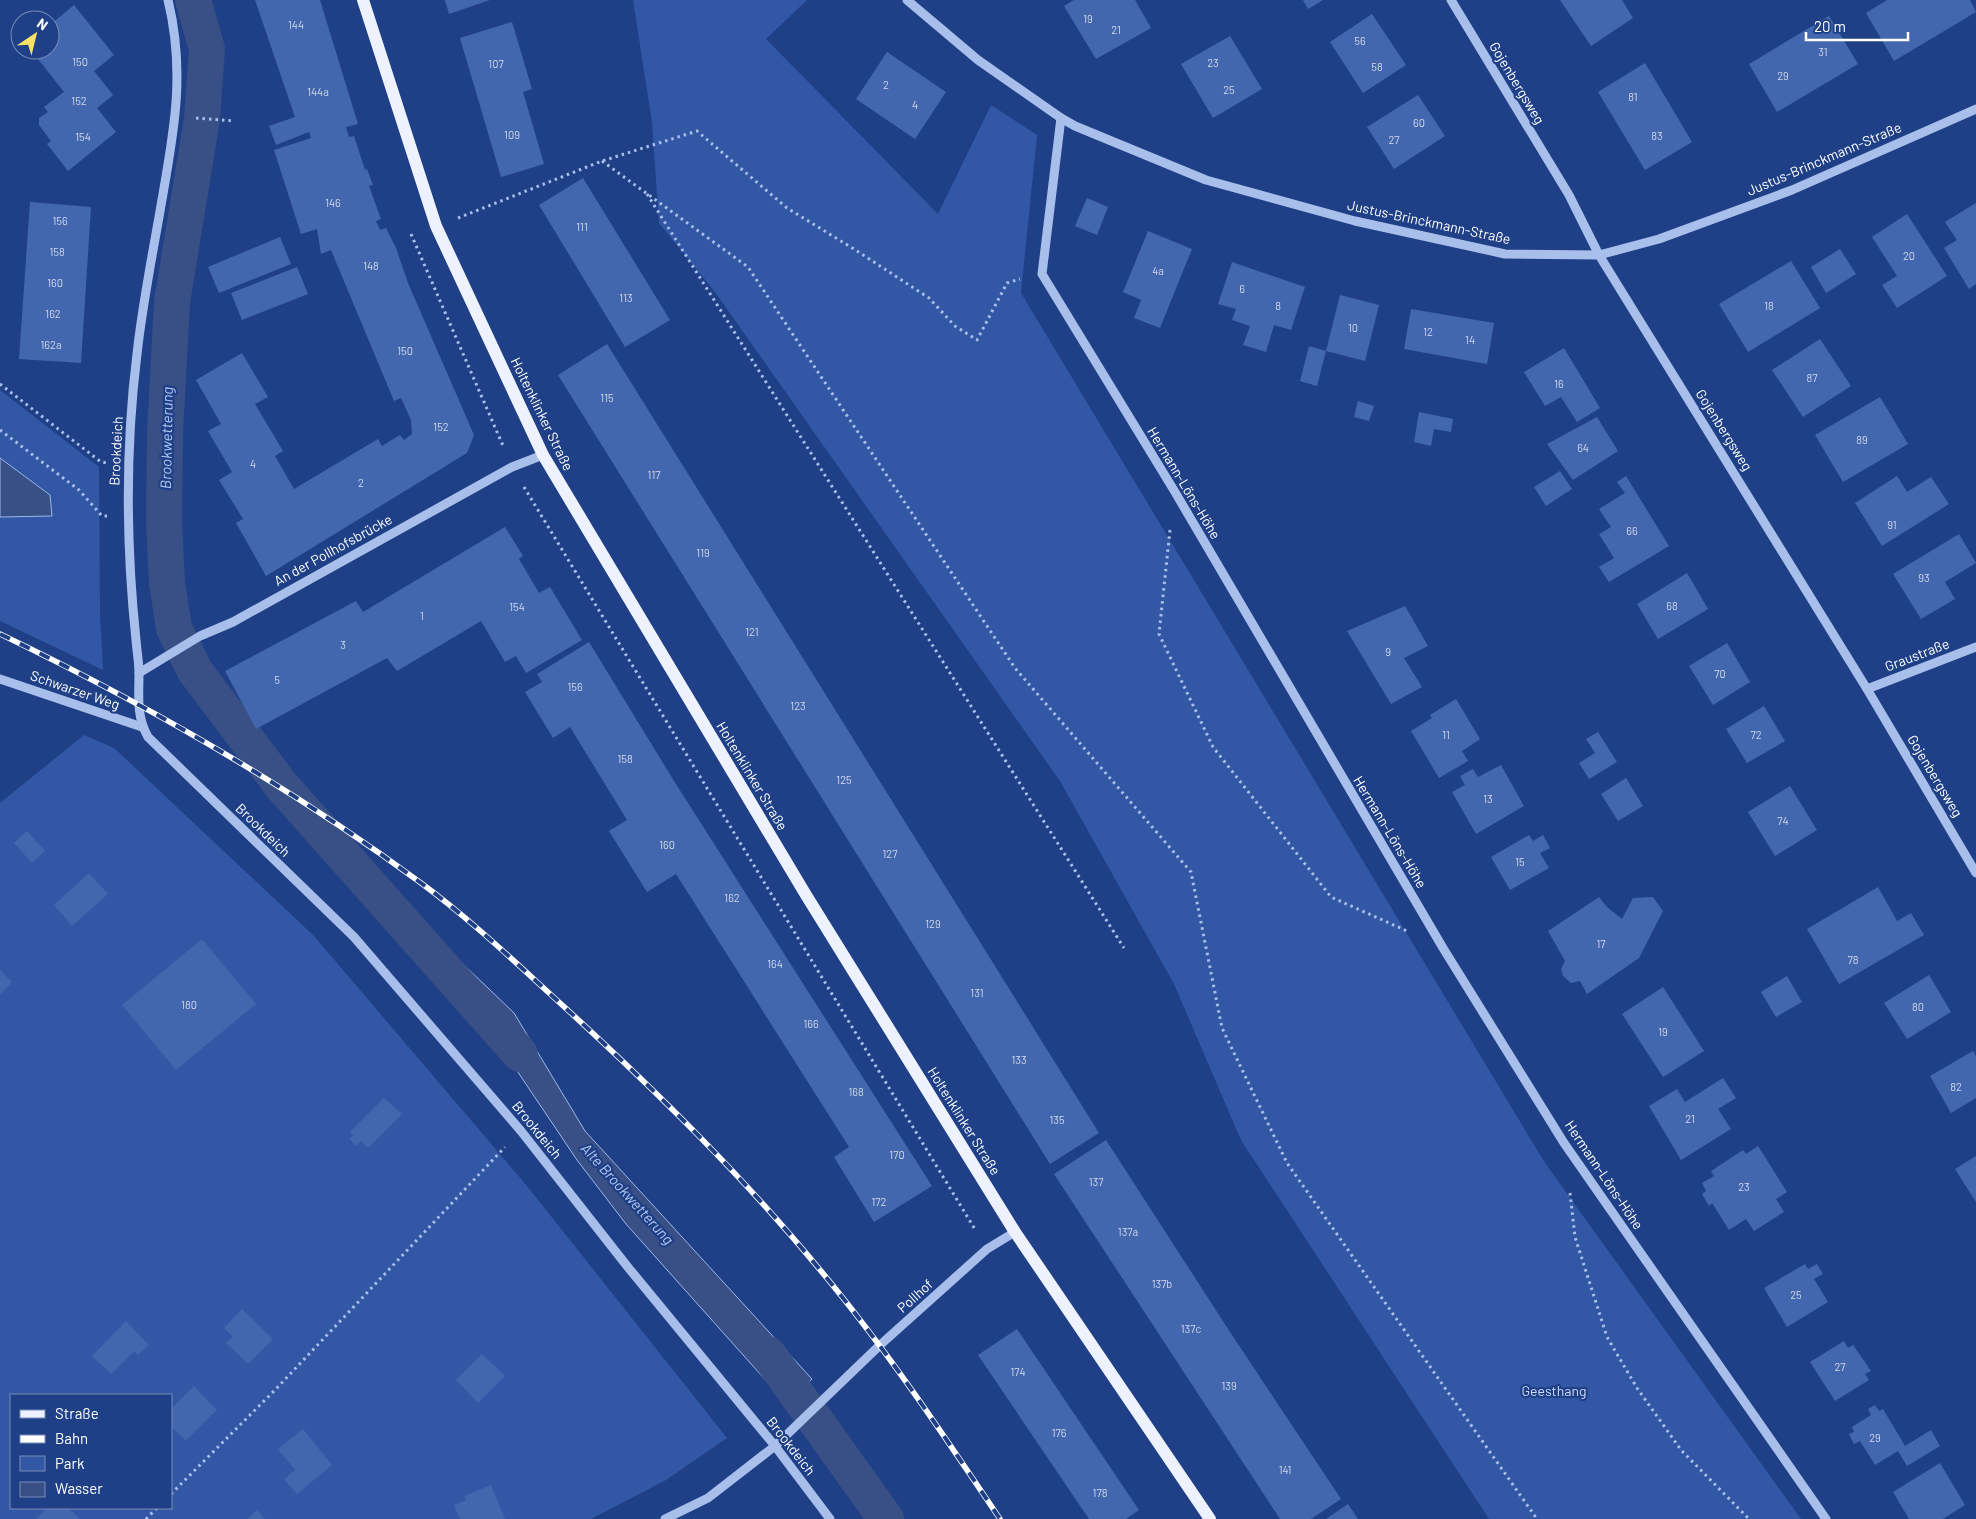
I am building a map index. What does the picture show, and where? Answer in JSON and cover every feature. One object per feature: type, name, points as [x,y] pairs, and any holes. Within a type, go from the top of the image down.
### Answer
[{"type":"main road","name":"Holtenklinker Straße","points":[[363,0],[436,226],[543,455],[806,895],[1015,1232],[1210,1519]]},
{"type":"street","name":"Brookdeich","points":[[168,0],[178,53],[176,117],[171,160],[159,215],[137,354],[127,466],[127,517],[139,673],[138,704],[142,727],[148,736],[354,937],[521,1131],[627,1266],[775,1446],[830,1519]]},
{"type":"street","name":"Justus-Brinckmann-Straße","points":[[907,0],[978,60],[1061,118],[1206,180],[1355,221],[1505,254],[1599,255],[1659,239],[1792,190],[1976,109]]},
{"type":"street","name":"Gojenbergsweg","points":[[1451,0],[1569,195],[1599,255],[1867,689],[1976,873]]},
{"type":"street","name":"Hermann-Löns-Höhe","points":[[1061,118],[1042,274],[1174,492],[1443,948],[1564,1143],[1826,1519]]},
{"type":"street","name":"An der Pollhofsbrücke","points":[[139,673],[200,636],[234,622],[512,467],[543,455]]},
{"type":"street","name":"Graustraße","points":[[1867,689],[1976,647]]},
{"type":"street","name":"Schwarzer Weg","points":[[0,679],[142,727]]},
{"type":"street","name":"Pollhof","points":[[775,1446],[880,1346],[987,1249],[1015,1232]]},
{"type":"street","points":[[665,1519],[708,1498],[775,1446]]},
{"type":"path","points":[[176,117],[234,121]]},
{"type":"path","points":[[436,226],[602,161],[697,131],[787,208],[929,298],[955,326],[976,340],[1007,283]]},
{"type":"path","points":[[602,161],[748,267],[1014,668],[1191,872],[1222,1028],[1287,1163],[1537,1519]]},
{"type":"path","points":[[645,191],[1124,948]]},
{"type":"path","points":[[0,384],[101,462],[127,466]]},
{"type":"path","points":[[0,430],[79,490],[102,516],[127,517]]},
{"type":"path","points":[[1174,492],[1159,634],[1214,746],[1331,897],[1443,948]]},
{"type":"path","points":[[172,1493],[274,1391],[521,1131]]},
{"type":"path","points":[[1570,1190],[1575,1237],[1607,1337],[1637,1388],[1681,1450],[1749,1519]]},
{"type":"path","points":[[146,1519],[156,1509]]},
{"type":"green space","name":"Geesthang","points":[[633,0],[807,0],[766,39],[938,214],[991,105],[1037,135],[1021,293],[1545,1163],[1801,1519],[1489,1519],[1241,1140],[1174,984],[1060,781],[715,292],[659,223],[652,122]]},
{"type":"green space","points":[[0,390],[99,467],[100,614],[103,670],[0,621],[0,517],[19,516],[50,495],[0,458]]},
{"type":"green space","points":[[84,735],[114,748],[314,936],[527,1186],[727,1438],[666,1480],[591,1519],[0,1519],[0,803]]},
{"type":"water","points":[[0,458],[50,495],[52,516],[0,517]]},
{"type":"water","points":[[464,965],[514,1013],[585,1131],[812,1379],[786,1403],[626,1224],[577,1160],[497,1041]]},
{"type":"building","points":[[255,0],[320,0],[358,124],[346,127],[349,137],[354,136],[365,170],[367,169],[373,185],[369,186],[381,219],[376,221],[380,230],[386,228],[396,248],[408,283],[474,435],[467,453],[266,576],[236,523],[243,519],[219,480],[232,472],[208,431],[221,424],[196,380],[242,353],[268,397],[255,404],[283,451],[275,456],[294,489],[378,439],[382,446],[400,435],[404,440],[412,434],[411,420],[401,398],[394,401],[331,250],[321,254],[317,229],[301,234],[274,150],[311,138],[309,132],[276,145],[269,126],[295,117]]},
{"type":"building","points":[[445,0],[490,0],[449,14]]},
{"type":"building","points":[[1074,0],[1135,0],[1151,28],[1096,59],[1064,6]]},
{"type":"building","points":[[1303,0],[1323,0],[1308,9]]},
{"type":"building","points":[[1560,0],[1622,0],[1633,18],[1591,46]]},
{"type":"building","points":[[1887,0],[1970,0],[1976,12],[1894,61],[1866,13]]},
{"type":"building","points":[[74,5],[114,55],[94,71],[113,95],[97,108],[116,132],[68,171],[47,144],[51,141],[39,125],[39,118],[48,112],[44,107],[64,92],[39,60],[60,60],[60,17]]},
{"type":"building","points":[[1372,14],[1406,65],[1363,93],[1330,42]]},
{"type":"building","points":[[1829,16],[1858,64],[1777,112],[1749,64]]},
{"type":"building","points":[[512,22],[532,89],[523,92],[544,164],[501,177],[460,38]]},
{"type":"building","points":[[1230,36],[1262,89],[1213,118],[1181,64]]},
{"type":"building","points":[[887,52],[946,92],[915,139],[856,99]]},
{"type":"building","points":[[1645,63],[1692,142],[1645,170],[1598,92]]},
{"type":"building","points":[[1418,95],[1445,136],[1394,169],[1367,127]]},
{"type":"building","points":[[583,178],[670,320],[625,347],[539,205]]},
{"type":"building","points":[[1087,198],[1108,207],[1097,235],[1075,226]]},
{"type":"building","points":[[30,202],[91,207],[81,363],[19,359]]},
{"type":"building","points":[[1976,203],[1976,284],[1969,289],[1944,248],[1957,240],[1945,222]]},
{"type":"building","points":[[1907,214],[1947,276],[1897,308],[1882,285],[1897,276],[1872,237]]},
{"type":"building","points":[[1148,231],[1192,249],[1160,328],[1134,318],[1141,300],[1123,292]]},
{"type":"building","points":[[280,237],[291,264],[219,293],[208,267]]},
{"type":"building","points":[[1840,249],[1856,274],[1826,293],[1811,267]]},
{"type":"building","points":[[1791,261],[1820,308],[1748,352],[1719,304]]},
{"type":"building","points":[[1232,262],[1305,287],[1291,330],[1274,325],[1266,352],[1243,345],[1250,326],[1232,320],[1236,309],[1218,304]]},
{"type":"building","points":[[297,267],[308,294],[242,320],[231,293]]},
{"type":"building","points":[[1340,295],[1379,305],[1365,361],[1326,351]]},
{"type":"building","points":[[1411,309],[1494,323],[1487,364],[1404,349]]},
{"type":"building","points":[[1820,339],[1851,386],[1803,417],[1772,370]]},
{"type":"building","points":[[607,344],[1099,1133],[1050,1164],[558,375]]},
{"type":"building","points":[[1309,346],[1326,351],[1317,386],[1300,381]]},
{"type":"building","points":[[1564,348],[1600,408],[1577,422],[1561,397],[1545,406],[1524,372]]},
{"type":"building","points":[[1880,397],[1908,444],[1843,482],[1815,435]]},
{"type":"building","points":[[1358,401],[1374,406],[1369,421],[1354,417]]},
{"type":"building","points":[[1419,412],[1453,419],[1451,432],[1434,429],[1431,446],[1414,442]]},
{"type":"building","points":[[1597,417],[1618,451],[1573,480],[1547,444]]},
{"type":"building","points":[[1560,471],[1572,489],[1546,506],[1534,487]]},
{"type":"building","points":[[1626,476],[1669,546],[1609,582],[1599,567],[1614,558],[1599,534],[1611,527],[1599,509],[1625,493],[1617,482]]},
{"type":"building","points":[[1897,476],[1907,492],[1931,477],[1949,504],[1882,546],[1855,503]]},
{"type":"building","points":[[505,527],[523,556],[519,559],[539,593],[550,587],[582,640],[526,673],[516,656],[505,662],[481,621],[397,671],[387,658],[256,729],[225,671],[356,601],[363,612]]},
{"type":"building","points":[[1959,534],[1976,563],[1945,582],[1955,599],[1921,619],[1893,574]]},
{"type":"building","points":[[1687,573],[1708,609],[1658,639],[1637,604]]},
{"type":"building","points":[[1405,606],[1428,646],[1404,658],[1422,687],[1391,704],[1347,631]]},
{"type":"building","points":[[589,642],[674,781],[932,1186],[874,1222],[834,1157],[849,1147],[676,874],[647,892],[609,831],[627,820],[570,727],[553,738],[525,692],[542,682],[537,674]]},
{"type":"building","points":[[1727,643],[1750,682],[1713,705],[1689,666]]},
{"type":"building","points":[[1456,699],[1480,739],[1462,751],[1468,761],[1439,778],[1411,731],[1432,718],[1430,715]]},
{"type":"building","points":[[1764,706],[1785,741],[1747,763],[1726,729]]},
{"type":"building","points":[[1598,732],[1617,762],[1589,779],[1579,763],[1595,753],[1586,739]]},
{"type":"building","points":[[1501,765],[1524,806],[1476,834],[1452,792],[1465,785],[1460,776],[1473,769],[1478,777]]},
{"type":"building","points":[[1626,778],[1643,806],[1618,821],[1601,794]]},
{"type":"building","points":[[1790,786],[1817,830],[1775,856],[1748,812]]},
{"type":"building","points":[[27,831],[45,851],[32,863],[14,843]]},
{"type":"building","points":[[1529,835],[1533,841],[1543,835],[1550,848],[1540,853],[1549,868],[1510,890],[1491,857]]},
{"type":"building","points":[[89,873],[108,894],[72,926],[54,905]]},
{"type":"building","points":[[1878,887],[1897,921],[1911,913],[1924,935],[1839,984],[1807,929]]},
{"type":"building","points":[[1599,897],[1607,907],[1622,919],[1633,898],[1653,897],[1663,911],[1639,958],[1587,994],[1580,981],[1571,983],[1563,976],[1561,969],[1565,961],[1548,931]]},
{"type":"building","points":[[202,939],[256,1004],[176,1070],[122,1005]]},
{"type":"building","points":[[0,970],[12,982],[0,995]]},
{"type":"building","points":[[1929,975],[1951,1012],[1907,1039],[1884,1003]]},
{"type":"building","points":[[1787,976],[1802,1002],[1776,1017],[1761,992]]},
{"type":"building","points":[[1663,987],[1704,1051],[1663,1077],[1622,1014]]},
{"type":"building","points":[[1973,1051],[1976,1056],[1976,1098],[1951,1113],[1930,1076]]},
{"type":"building","points":[[1723,1078],[1736,1098],[1718,1109],[1731,1129],[1681,1160],[1649,1106],[1677,1089],[1685,1102]]},
{"type":"building","points":[[384,1098],[402,1114],[368,1148],[361,1141],[356,1146],[350,1139],[353,1135],[350,1132]]},
{"type":"building","points":[[1106,1140],[1341,1499],[1311,1519],[1280,1519],[1054,1174]]},
{"type":"building","points":[[1758,1146],[1787,1192],[1776,1199],[1784,1212],[1754,1231],[1746,1219],[1729,1230],[1712,1203],[1709,1206],[1702,1194],[1706,1191],[1702,1183],[1714,1176],[1711,1171],[1743,1150],[1746,1154]]},
{"type":"building","points":[[1976,1156],[1976,1202],[1955,1169]]},
{"type":"building","points":[[1805,1264],[1808,1269],[1817,1264],[1823,1274],[1814,1279],[1828,1302],[1787,1327],[1764,1288]]},
{"type":"building","points":[[242,1309],[273,1339],[248,1364],[226,1343],[233,1337],[224,1328]]},
{"type":"building","points":[[126,1321],[149,1345],[138,1355],[134,1351],[111,1374],[92,1356]]},
{"type":"building","points":[[1017,1329],[1139,1510],[1126,1519],[1089,1519],[978,1355]]},
{"type":"building","points":[[1844,1341],[1848,1348],[1853,1345],[1871,1371],[1865,1374],[1869,1380],[1835,1401],[1810,1362]]},
{"type":"building","points":[[482,1354],[505,1376],[478,1403],[456,1380]]},
{"type":"building","points":[[194,1386],[217,1410],[186,1441],[172,1427],[172,1408]]},
{"type":"building","points":[[1875,1405],[1879,1411],[1883,1409],[1905,1446],[1931,1430],[1940,1446],[1907,1466],[1898,1451],[1875,1465],[1860,1441],[1854,1444],[1849,1434],[1854,1432],[1852,1427],[1871,1415],[1868,1409]]},
{"type":"building","points":[[303,1429],[332,1465],[297,1494],[284,1479],[295,1470],[278,1449]]},
{"type":"building","points":[[1940,1463],[1965,1505],[1943,1519],[1909,1519],[1893,1492]]},
{"type":"building","points":[[491,1485],[505,1519],[460,1519],[454,1505],[466,1500],[464,1496]]},
{"type":"building","points":[[1348,1504],[1358,1519],[1326,1519]]},
{"type":"building","points":[[46,1509],[69,1509],[80,1519],[36,1519]]},
{"type":"building","points":[[257,1510],[265,1519],[247,1519]]},
{"type":"waterway","name":"Brookwetterung","points":[[193,0],[207,49],[202,119],[172,302],[165,433],[164,522],[167,583],[174,628],[195,671],[281,785],[520,1054]]},
{"type":"waterway","name":"Alte Brookwetterung","points":[[768,1354],[886,1519]]},
{"type":"railway","points":[[0,634],[110,689],[269,780],[371,847],[421,883],[492,941],[662,1099],[728,1166],[791,1235],[891,1361],[1000,1519]]}]
